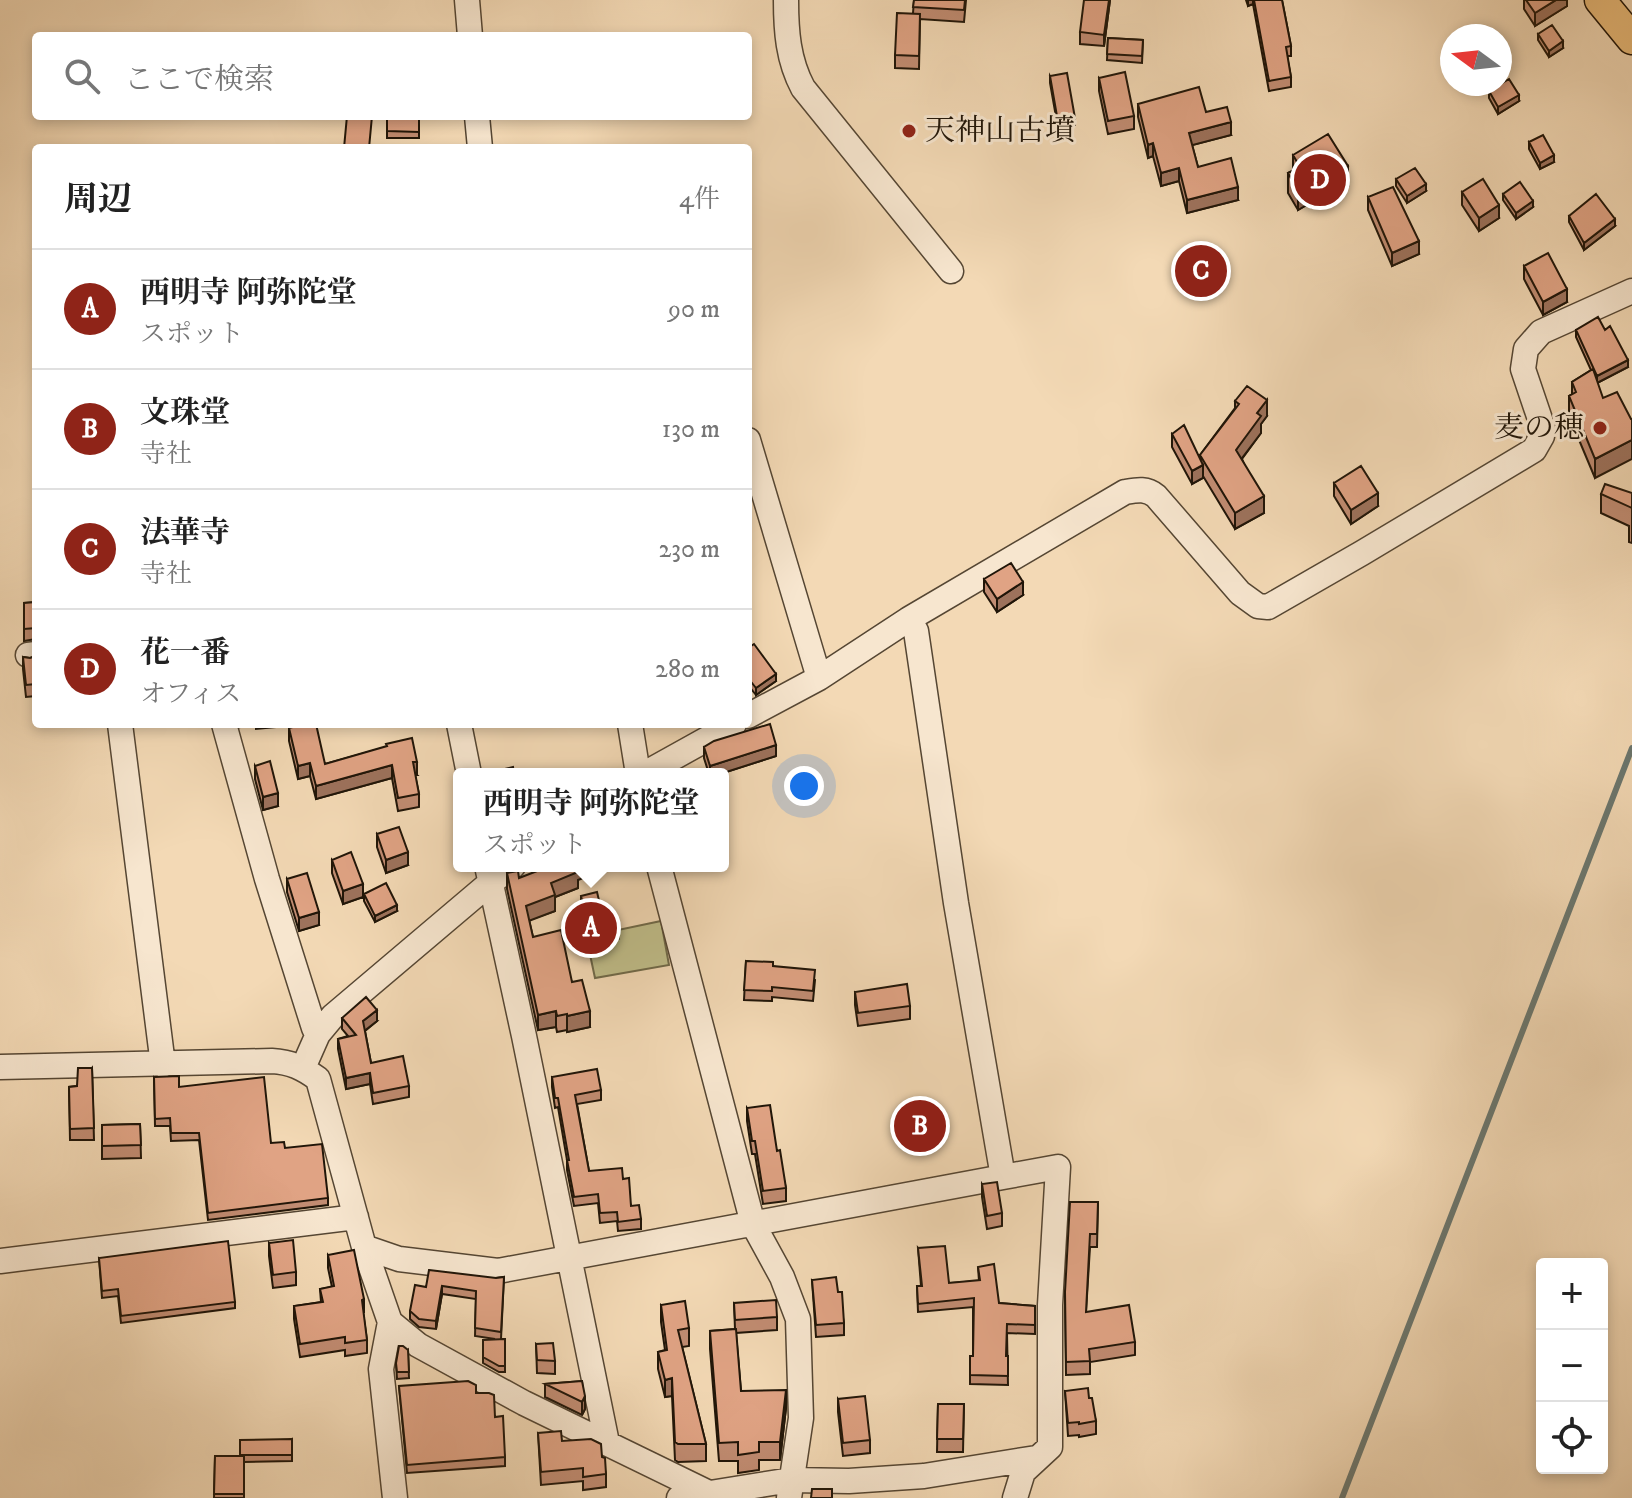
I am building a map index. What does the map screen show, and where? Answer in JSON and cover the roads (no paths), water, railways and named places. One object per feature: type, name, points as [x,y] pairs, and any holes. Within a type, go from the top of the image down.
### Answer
[{"type":"main road","points":[[1600,0],[1632,39]]},
{"type":"street","points":[[467,0],[470,32]]},
{"type":"street","points":[[786,0],[789,50],[803,88],[951,271]]},
{"type":"street","points":[[477,120],[480,144]]},
{"type":"street","points":[[752,714],[819,678],[909,619],[1125,492],[1150,491],[1240,593],[1258,606],[1268,607],[1534,450],[1543,428],[1523,369],[1526,349],[1541,332],[1632,291]]},
{"type":"street","points":[[752,453],[819,678]]},
{"type":"street","points":[[909,619],[916,631],[956,903],[1003,1177]]},
{"type":"street","points":[[121,728],[163,1065]]},
{"type":"street","points":[[225,728],[267,879],[318,1034]]},
{"type":"street","points":[[460,728],[468,768]]},
{"type":"street","points":[[631,728],[640,768]]},
{"type":"street","points":[[652,768],[727,728]]},
{"type":"street","points":[[661,872],[753,1224],[782,1277],[798,1319],[801,1418],[790,1489]]},
{"type":"street","points":[[303,1068],[318,1034],[333,1016],[488,874],[607,1443]]},
{"type":"street","points":[[0,1067],[272,1061],[303,1068],[318,1079],[364,1247],[390,1322],[381,1369],[395,1498]]},
{"type":"street","points":[[364,1247],[399,1259],[498,1271],[1058,1167],[1050,1305],[1050,1447],[1023,1472],[1015,1498]]},
{"type":"street","points":[[0,1261],[356,1217]]},
{"type":"street","points":[[390,1322],[418,1345],[524,1403],[714,1495]]},
{"type":"street","points":[[679,1498],[924,1476],[1036,1458]]},
{"type":"waterway","points":[[1342,1498],[1632,748]]},
{"type":"place","name":"天神山古墳","points":[[909,131]]},
{"type":"place","name":"花一番","points":[[1320,180]]},
{"type":"place","name":"法華寺","points":[[1201,271]]},
{"type":"place","name":"麦の穂","points":[[1600,428]]},
{"type":"place","name":"西明寺 阿弥陀堂","points":[[591,928]]},
{"type":"place","name":"文珠堂","points":[[920,1126]]}]
